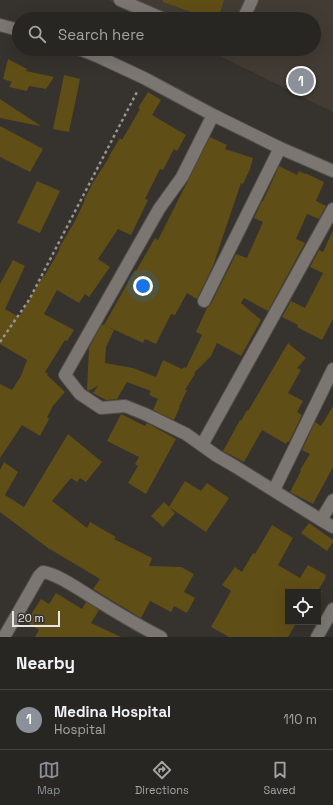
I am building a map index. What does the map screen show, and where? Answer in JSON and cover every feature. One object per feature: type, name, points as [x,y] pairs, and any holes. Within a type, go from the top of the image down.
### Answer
[{"type":"street","points":[[120,0],[148,12]]},
{"type":"street","points":[[246,12],[252,0]]},
{"type":"street","points":[[0,26],[12,29]]},
{"type":"street","points":[[96,56],[144,78],[213,115],[280,148],[333,171]]},
{"type":"street","points":[[213,115],[182,177],[159,209],[65,375],[80,394],[100,408],[125,406],[186,434],[217,456],[333,527]]},
{"type":"street","points":[[204,301],[280,148]]},
{"type":"street","points":[[202,446],[333,209]]},
{"type":"street","points":[[274,490],[333,369]]},
{"type":"street","points":[[321,520],[333,500]]},
{"type":"street","points":[[4,637],[39,576],[43,572],[49,573],[62,580],[160,637]]},
{"type":"street","points":[[317,637],[333,609]]},
{"type":"path","points":[[0,342],[29,300],[144,78]]},
{"type":"shaded area","points":[[108,0],[333,0],[333,112],[220,56],[321,56],[321,12],[132,12]]},
{"type":"building","points":[[163,0],[224,0],[220,12],[191,12],[163,2]]},
{"type":"building","points":[[8,59],[27,69],[26,71],[54,77],[46,89],[29,86],[27,91],[9,87],[12,82],[3,79]]},
{"type":"building","points":[[64,75],[80,79],[69,132],[53,129]]},
{"type":"building","points":[[148,92],[161,100],[152,115],[186,135],[177,151],[174,149],[163,170],[160,169],[145,199],[148,200],[131,235],[118,229],[98,259],[110,267],[89,297],[85,294],[79,303],[57,290],[44,314],[74,330],[67,341],[65,340],[45,372],[48,373],[47,375],[65,392],[52,407],[47,417],[49,419],[40,436],[22,425],[0,458],[0,384],[12,390],[21,376],[27,360],[0,344],[0,284],[13,260],[25,266],[5,309],[19,317],[60,249],[59,248],[75,221],[92,184],[120,138],[122,140]]},
{"type":"building","points":[[0,99],[41,126],[0,118]]},
{"type":"building","points":[[0,126],[43,149],[30,172],[0,157]]},
{"type":"building","points":[[210,137],[227,145],[225,149],[253,158],[250,169],[243,184],[241,183],[213,266],[197,299],[187,293],[175,315],[171,314],[156,344],[145,339],[143,343],[104,325],[155,238],[158,240]]},
{"type":"building","points":[[279,166],[297,175],[299,171],[324,182],[316,201],[326,206],[319,219],[307,214],[296,239],[305,243],[268,311],[244,298],[241,303],[261,320],[241,356],[217,343],[211,356],[194,373],[195,374],[185,390],[187,390],[174,420],[153,410],[158,399],[149,395],[151,391],[127,382],[117,399],[106,400],[93,393],[98,386],[88,391],[89,348],[102,324],[114,330],[106,347],[105,363],[133,368],[156,377],[163,360],[182,369],[184,367],[186,368],[202,335],[196,332],[236,254],[247,258],[263,222],[254,218]]},
{"type":"building","points":[[37,181],[60,191],[40,233],[17,223]]},
{"type":"building","points":[[333,230],[333,319],[322,340],[282,317],[291,301],[305,308],[323,273],[310,267],[319,250],[323,252]]},
{"type":"building","points":[[288,343],[306,358],[297,368],[301,370],[288,393],[303,401],[297,412],[302,415],[289,442],[288,441],[286,444],[262,430],[244,462],[223,451],[240,420],[241,421],[247,410],[248,411]]},
{"type":"building","points":[[333,406],[333,467],[313,504],[290,492],[301,471],[300,470],[310,454],[302,450],[315,422],[321,426]]},
{"type":"building","points":[[121,414],[145,426],[147,423],[176,439],[146,494],[128,483],[138,466],[135,464],[139,457],[107,441]]},
{"type":"building","points":[[68,434],[102,462],[86,482],[80,478],[77,482],[71,478],[52,501],[87,528],[90,522],[116,537],[114,539],[152,558],[149,566],[181,567],[194,574],[184,592],[195,598],[187,613],[174,606],[171,612],[150,601],[141,618],[93,589],[100,579],[48,548],[0,512],[0,470],[4,462],[18,472],[5,495],[24,507]]},
{"type":"building","points":[[185,481],[201,491],[207,483],[229,498],[206,532],[169,507]]},
{"type":"building","points":[[164,502],[175,513],[163,527],[151,516]]},
{"type":"building","points":[[309,523],[333,540],[327,551],[301,533]]},
{"type":"building","points":[[272,525],[293,538],[278,565],[300,578],[308,565],[326,575],[319,589],[285,589],[285,625],[295,625],[288,637],[229,637],[211,627],[231,591],[222,585],[235,567],[242,572],[253,553],[255,554]]},
{"type":"building","points":[[56,593],[82,609],[86,602],[99,610],[91,623],[121,637],[35,637],[39,630],[26,622],[41,599],[49,604]]},
{"type":"place","name":"Medina Hospital","points":[[301,81]]}]
